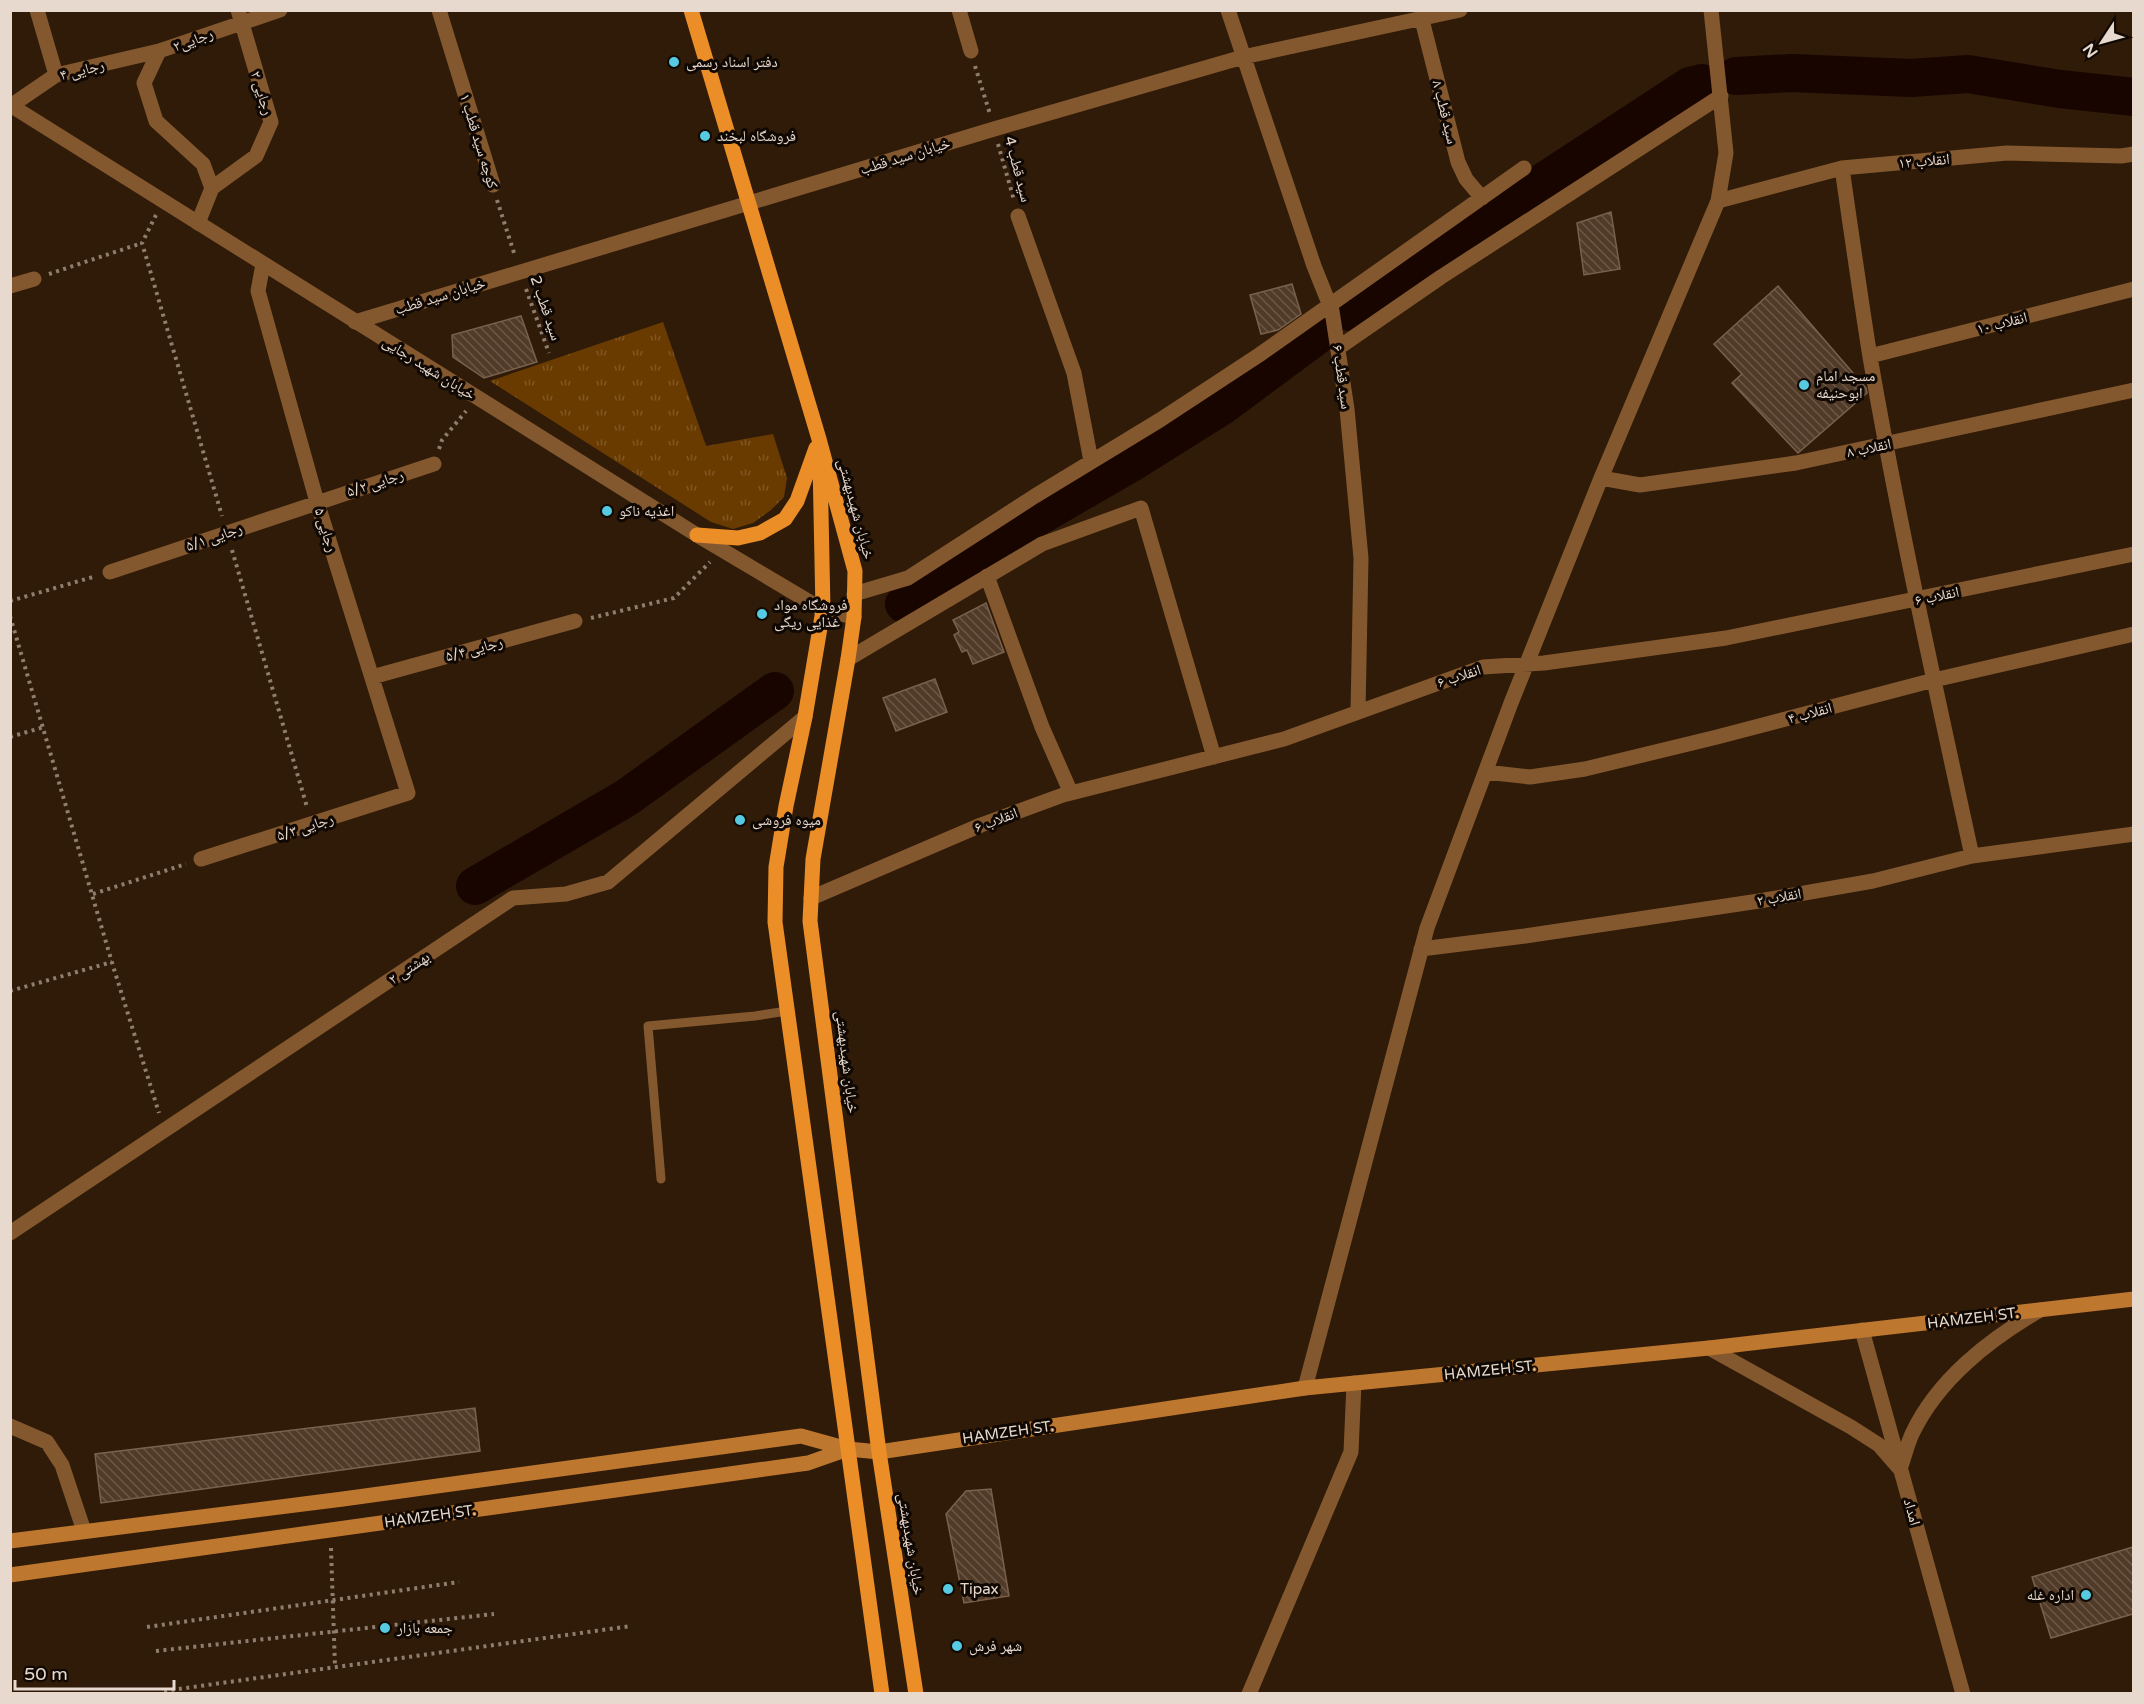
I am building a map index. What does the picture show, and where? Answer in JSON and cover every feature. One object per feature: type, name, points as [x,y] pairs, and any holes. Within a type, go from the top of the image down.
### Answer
[{"type":"main road","name":"خیابان شهیدبهشتی","points":[[691,10],[819,439],[855,571],[854,617],[848,659],[813,859],[810,921],[879,1452],[916,1694]]},
{"type":"main road","name":"خیابان شهیدبهشتی","points":[[819,439],[823,610],[776,867],[775,922],[882,1694]]},
{"type":"main road","points":[[697,535],[738,538],[760,533],[784,519],[797,501],[819,439]]},
{"type":"main road","name":"HAMZEH ST.","points":[[10,1541],[343,1499],[801,1436],[849,1449],[879,1452],[1305,1388],[1709,1348],[2133,1299]]},
{"type":"main road","name":"HAMZEH ST.","points":[[10,1575],[808,1463],[849,1449]]},
{"type":"street","points":[[37,10],[56,75]]},
{"type":"street","name":"رجایی۲","points":[[212,188],[203,164],[156,120],[144,83],[159,51],[239,16],[280,10]]},
{"type":"street","name":"کوچه سید قطب ۱","points":[[438,10],[493,185]]},
{"type":"street","points":[[958,10],[971,51]]},
{"type":"street","name":"سید قطب ۶","points":[[1228,10],[1314,266],[1329,304],[1338,348],[1347,408],[1361,558],[1358,712]]},
{"type":"street","name":"خیابان سید قطب","points":[[355,322],[994,129],[1243,57],[1460,10]]},
{"type":"street","points":[[1305,1388],[1427,928],[1485,772],[1601,477],[1718,201],[1726,153],[1711,10]]},
{"type":"street","name":"رجایی ۲","points":[[212,188],[256,156],[271,122],[239,16]]},
{"type":"street","name":"سید قطب ۸","points":[[1422,20],[1458,162],[1466,179],[1482,198]]},
{"type":"street","name":"رجایی ۴","points":[[11,105],[56,75],[159,51]]},
{"type":"street","points":[[1338,348],[1441,277],[1721,96]]},
{"type":"street","name":"خیابان شهید رجایی","points":[[11,105],[697,535],[823,610],[854,617]]},
{"type":"street","name":"انقلاب ۱۲","points":[[1718,201],[1842,168],[2007,153],[2121,156],[2133,154]]},
{"type":"street","points":[[854,594],[908,578],[1160,420],[1259,355],[1524,168]]},
{"type":"street","points":[[1842,168],[1870,356],[1917,600],[1972,856]]},
{"type":"street","points":[[198,223],[212,188]]},
{"type":"street","points":[[1018,216],[1074,373],[1091,462]]},
{"type":"street","name":"رجایی ۵","points":[[263,264],[258,291],[317,502],[408,793]]},
{"type":"street","points":[[10,286],[34,279]]},
{"type":"street","name":"انقلاب ۱۰","points":[[1870,356],[2133,289]]},
{"type":"street","name":"انقلاب ۸","points":[[1601,477],[1640,485],[1796,462],[2133,390]]},
{"type":"street","name":"رجایی ۵/۲","points":[[317,502],[434,464]]},
{"type":"street","name":"رجایی ۵/۱","points":[[110,572],[317,502]]},
{"type":"street","points":[[848,659],[1042,544],[1141,508],[1214,757]]},
{"type":"street","name":"انقلاب ۶","points":[[811,898],[981,825],[1071,793],[1284,739],[1483,667],[1527,665],[1726,638],[2133,554]]},
{"type":"street","points":[[987,576],[1042,727],[1071,793]]},
{"type":"street","name":"رجایی ۵/۴","points":[[372,677],[575,621]]},
{"type":"street","name":"انقلاب ۴","points":[[1485,772],[1530,777],[1585,769],[1934,680],[2133,634]]},
{"type":"street","name":"بهشتی ۲","points":[[10,1233],[513,898],[566,894],[608,882],[805,717]]},
{"type":"street","name":"رجایی ۵/۳","points":[[201,859],[408,793]]},
{"type":"street","name":"انقلاب ۲","points":[[1421,949],[1759,901],[1873,881],[1972,856],[2133,834]]},
{"type":"street","points":[[1900,1469],[1911,1435],[1930,1403],[1973,1356],[2005,1330],[2040,1310]]},
{"type":"street","name":"امداد","points":[[1862,1330],[1963,1694]]},
{"type":"street","points":[[1709,1348],[1851,1427],[1879,1445],[1900,1469]]},
{"type":"street","points":[[1249,1694],[1351,1452],[1354,1383]]},
{"type":"street","points":[[10,1426],[47,1442],[62,1465],[84,1532]]},
{"type":"lane","points":[[661,1179],[648,1026],[756,1017],[787,1011]]},
{"type":"path","name":"سید قطب 4","points":[[971,51],[1018,216]]},
{"type":"path","name":"کوچه سید قطب ۱","points":[[493,185],[520,271]]},
{"type":"path","points":[[163,201],[142,243],[312,825]]},
{"type":"path","points":[[34,279],[142,243]]},
{"type":"path","name":"سید قطب 2","points":[[520,271],[549,353]]},
{"type":"path","points":[[434,464],[442,440],[477,398]]},
{"type":"path","points":[[575,621],[674,598],[722,550]]},
{"type":"path","points":[[10,601],[110,572]]},
{"type":"path","points":[[10,616],[164,1131]]},
{"type":"path","points":[[10,737],[44,727]]},
{"type":"path","points":[[93,894],[201,859]]},
{"type":"path","points":[[10,991],[112,962]]},
{"type":"path","points":[[330,1530],[335,1667]]},
{"type":"path","points":[[147,1628],[459,1582]]},
{"type":"path","points":[[156,1651],[494,1614]]},
{"type":"path","points":[[164,1691],[631,1626]]},
{"type":"green space","points":[[663,322],[706,446],[773,434],[787,478],[784,497],[753,523],[733,529],[711,522],[490,381]]},
{"type":"building","points":[[1611,212],[1620,269],[1584,275],[1577,223]]},
{"type":"building","points":[[1292,284],[1301,314],[1278,330],[1261,334],[1250,295]]},
{"type":"building","points":[[1778,286],[1866,388],[1867,393],[1798,453],[1732,383],[1742,374],[1714,344]]},
{"type":"building","points":[[521,316],[537,362],[484,378],[453,357],[452,335]]},
{"type":"building","points":[[986,603],[1004,652],[973,664],[967,650],[962,652],[954,635],[959,632],[953,620]]},
{"type":"building","points":[[935,679],[947,712],[896,731],[883,698]]},
{"type":"building","points":[[475,1408],[480,1451],[101,1503],[95,1454]]},
{"type":"building","points":[[991,1489],[1009,1596],[964,1603],[946,1514],[966,1491]]},
{"type":"building","name":"اداره غله","points":[[2133,1547],[2133,1614],[2051,1638],[2032,1577]]},
{"type":"waterway","points":[[1736,76],[1792,73],[1911,78],[1968,74],[2060,89],[2134,97]]},
{"type":"waterway","points":[[1349,312],[1384,286],[1690,86],[1702,83]]},
{"type":"waterway","points":[[904,604],[1017,529],[1136,460],[1222,406],[1319,334]]},
{"type":"waterway","points":[[475,886],[626,798],[775,691]]},
{"type":"place","name":"دفتر اسناد رسمی","points":[[674,62]]},
{"type":"place","name":"فروشگاه لبخند","points":[[705,136]]},
{"type":"place","name":"مسجد امام ابوحنیفه","points":[[1804,385]]},
{"type":"place","name":"اغذیه ناکو","points":[[607,511]]},
{"type":"place","name":"فروشگاه مواد غذایی ریگی","points":[[762,614]]},
{"type":"place","name":"میوه فروشی","points":[[740,820]]},
{"type":"place","name":"Tipax","points":[[948,1589]]},
{"type":"place","name":"اداره غله","points":[[2086,1595]]},
{"type":"place","name":"جمعه بازار","points":[[385,1628]]},
{"type":"place","name":"شهر فرش","points":[[957,1646]]}]
